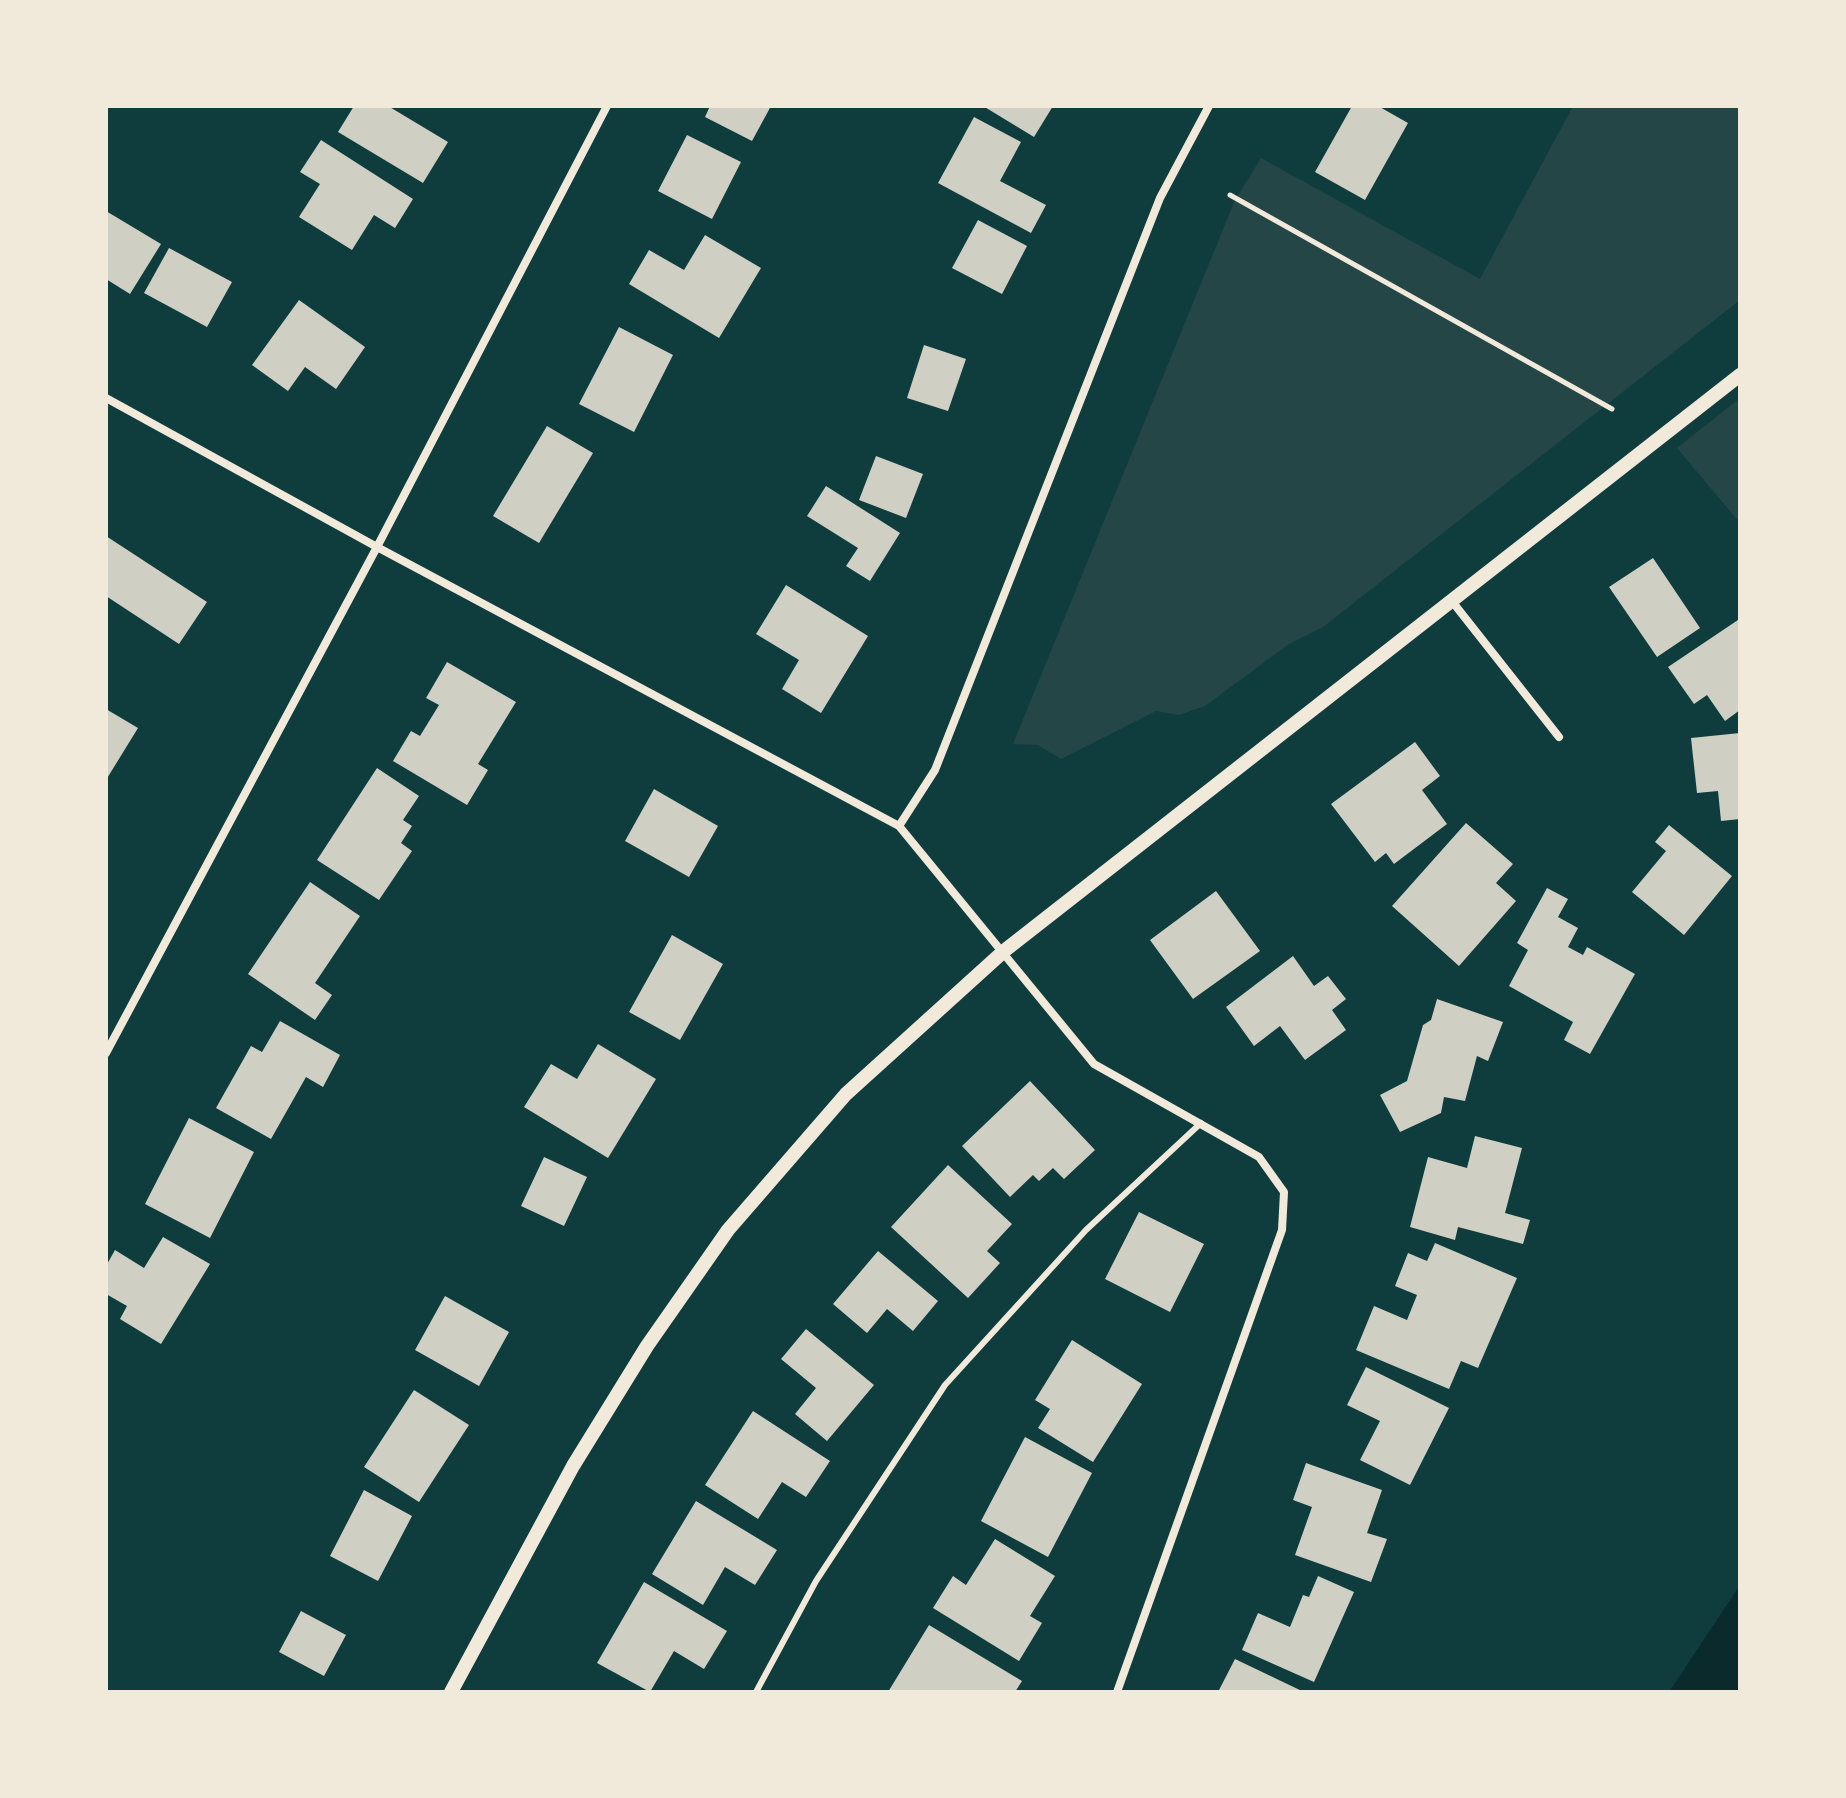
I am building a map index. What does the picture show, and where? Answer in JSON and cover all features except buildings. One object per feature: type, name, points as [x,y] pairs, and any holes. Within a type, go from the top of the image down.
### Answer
[{"type":"street","points":[[106,1053],[377,547],[607,106]]},
{"type":"street","points":[[899,826],[935,770],[1160,198],[1209,106]]},
{"type":"street","points":[[451,1692],[573,1466],[647,1346],[728,1230],[846,1094],[1004,951],[1740,375]]},
{"type":"street","points":[[106,398],[377,547],[899,826],[1094,1064],[1259,1157],[1284,1192],[1282,1230],[1117,1692]]},
{"type":"street","points":[[1451,600],[1559,737]]},
{"type":"lane","points":[[756,1692],[816,1581],[945,1385],[1086,1230],[1201,1123]]},
{"type":"path","points":[[1230,195],[1612,409]]},
{"type":"shaded area","points":[[1573,106],[1740,106],[1740,300],[1323,627],[1289,644],[1205,706],[1179,715],[1156,711],[1061,759],[1038,745],[1013,744],[1235,200],[1261,158],[1480,279]]},
{"type":"shaded area","points":[[1740,398],[1740,523],[1677,448]]},
{"type":"shaded area","points":[[1740,1585],[1740,1692],[1669,1692]]}]
